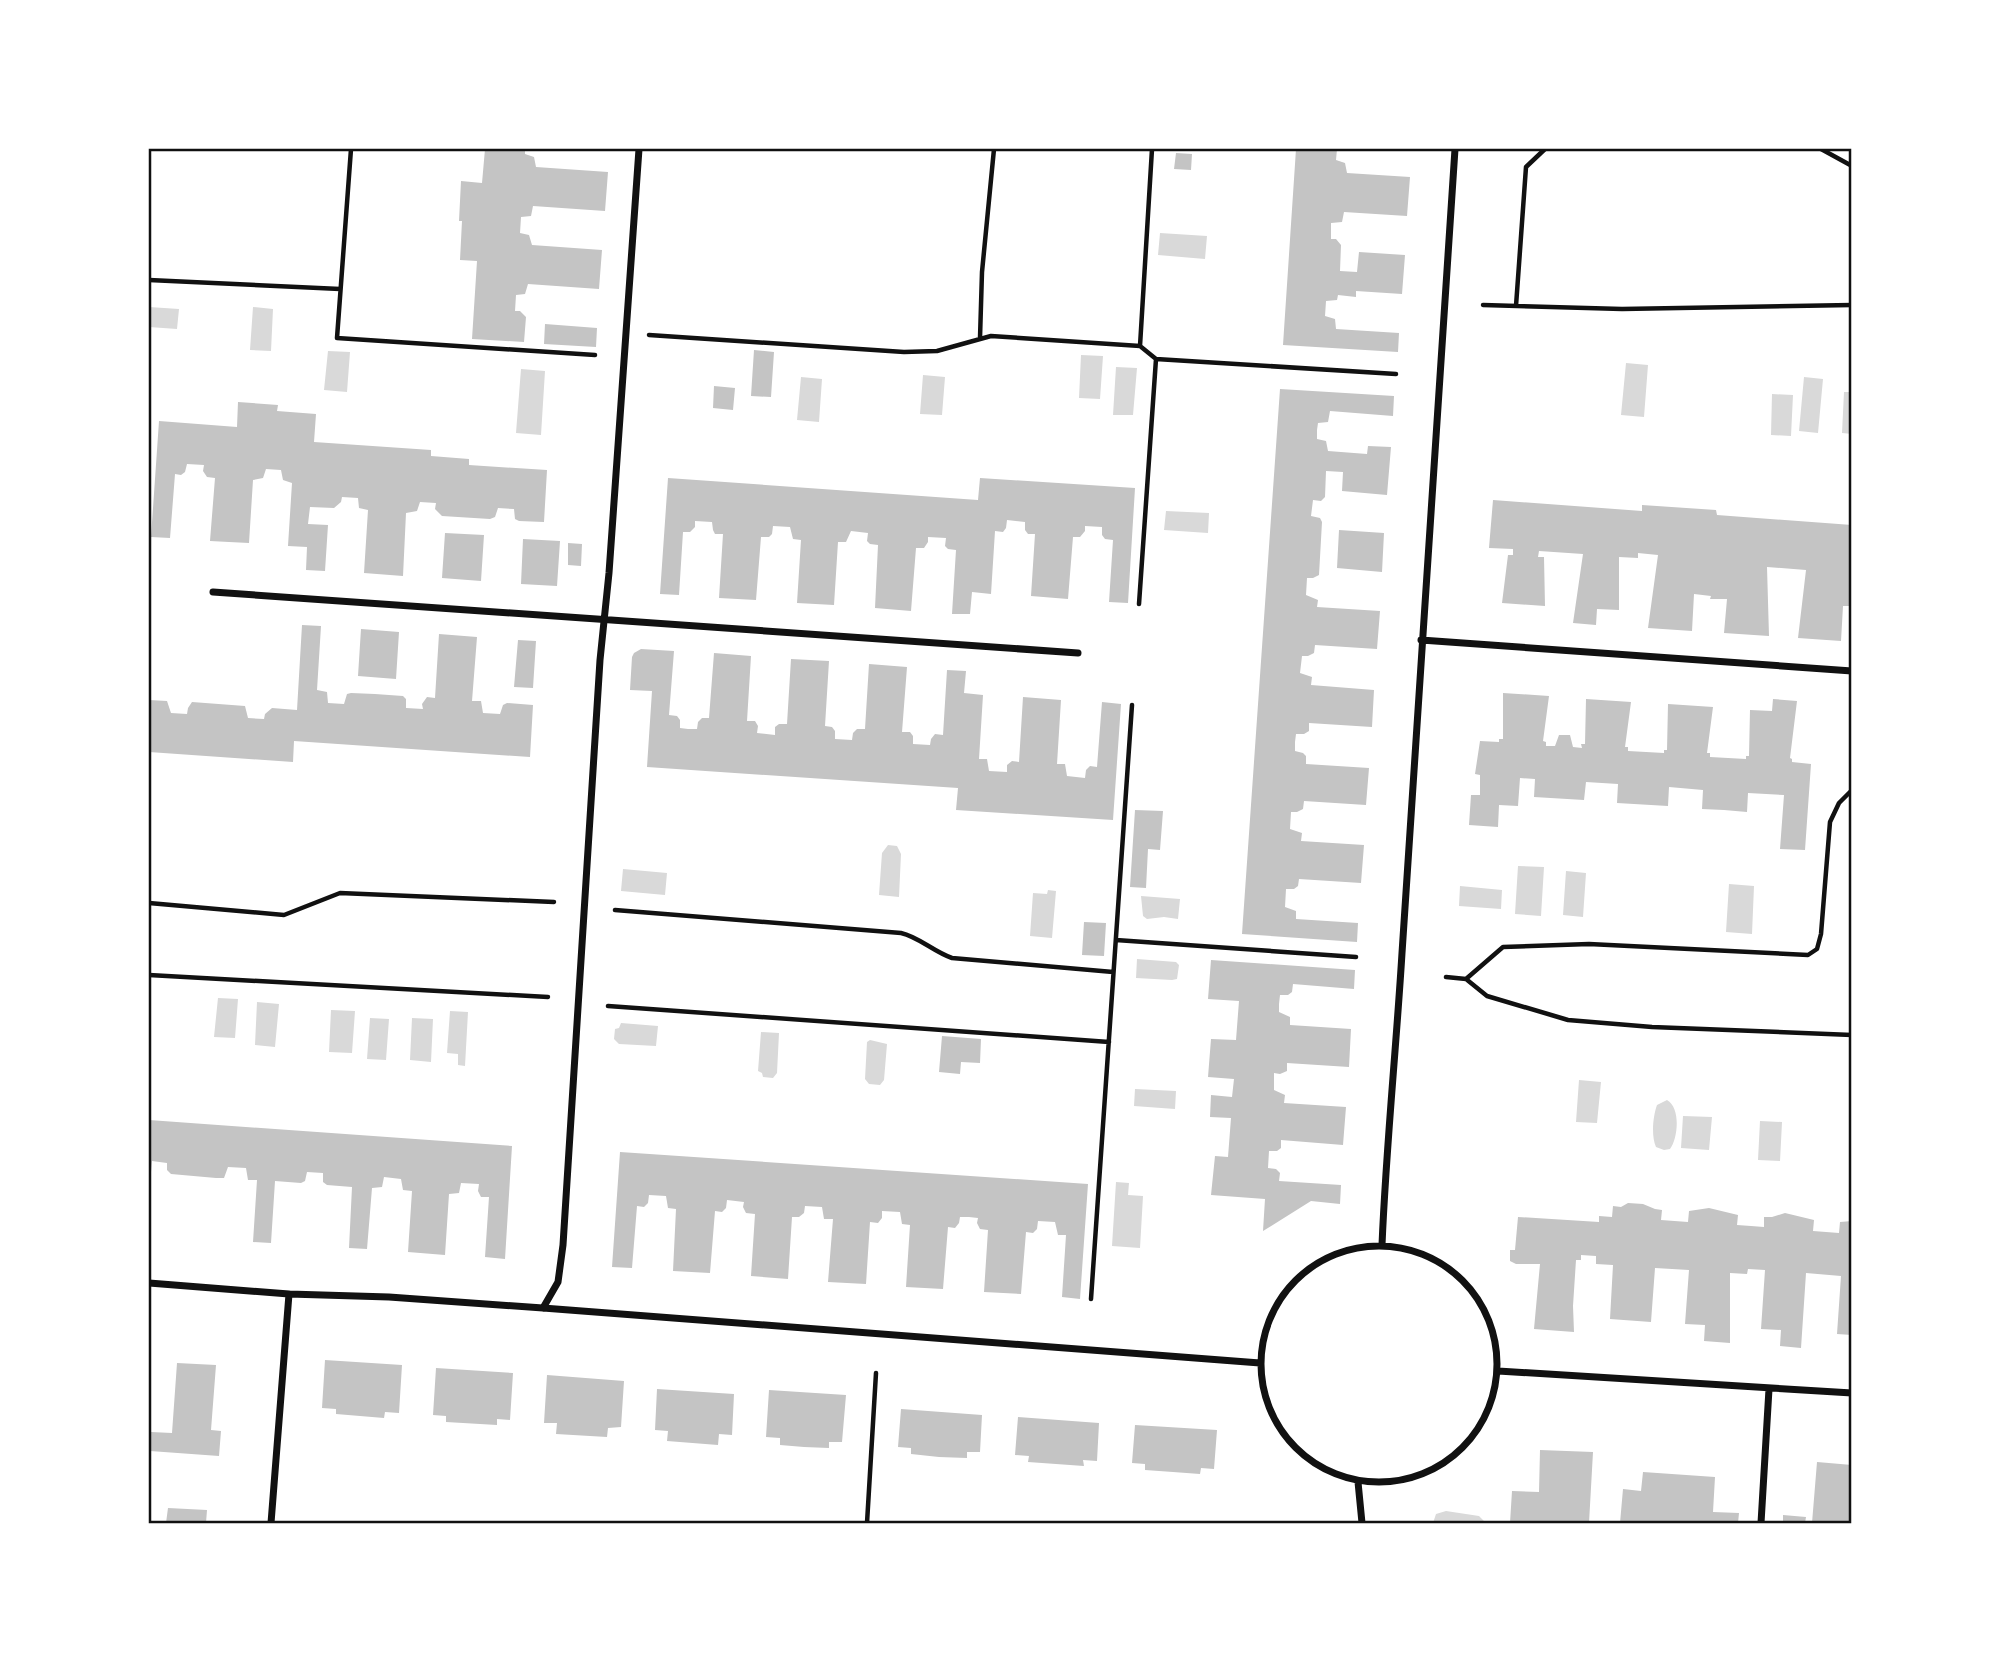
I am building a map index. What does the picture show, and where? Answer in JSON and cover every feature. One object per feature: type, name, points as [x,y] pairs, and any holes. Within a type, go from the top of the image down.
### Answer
[{"type":"street","points":[[542,1308],[558,1282],[564,1245],[604,619],[639,149]]},
{"type":"street","points":[[1382,1245],[1455,149]]},
{"type":"street","points":[[213,592],[1078,653]]},
{"type":"street","points":[[1421,640],[1852,671]]},
{"type":"street","points":[[1382,1245],[1413,1251],[1443,1264],[1467,1284],[1485,1310],[1496,1340],[1498,1371],[1488,1410],[1467,1444],[1436,1469],[1398,1482],[1358,1482],[1319,1468],[1287,1441],[1267,1405],[1260,1363],[1270,1317],[1296,1279],[1336,1253],[1382,1245]]},
{"type":"street","points":[[149,1283],[542,1308],[1260,1363]]},
{"type":"street","points":[[271,1523],[289,1294]]},
{"type":"street","points":[[1498,1371],[1769,1390],[1852,1393]]},
{"type":"street","points":[[1761,1523],[1769,1390]]},
{"type":"street","points":[[1358,1482],[1362,1523]]},
{"type":"path","points":[[351,149],[337,338],[595,355]]},
{"type":"path","points":[[980,338],[982,272],[994,149]]},
{"type":"path","points":[[1140,346],[1152,149]]},
{"type":"path","points":[[1516,306],[1526,167],[1545,149]]},
{"type":"path","points":[[1821,149],[1852,166]]},
{"type":"path","points":[[149,280],[340,289]]},
{"type":"path","points":[[1483,306],[1622,309],[1852,305]]},
{"type":"path","points":[[649,335],[904,352],[937,351],[991,336],[1140,346],[1156,359],[1396,374]]},
{"type":"path","points":[[1139,604],[1156,359]]},
{"type":"path","points":[[1091,1299],[1132,705]]},
{"type":"path","points":[[1466,979],[1503,947],[1589,944],[1808,955],[1817,949],[1821,933],[1830,822],[1839,803],[1852,790]]},
{"type":"path","points":[[149,903],[284,915],[340,893],[554,902]]},
{"type":"path","points":[[615,910],[901,933],[909,934],[952,958],[1113,972]]},
{"type":"path","points":[[1116,940],[1356,957]]},
{"type":"path","points":[[149,975],[548,997]]},
{"type":"path","points":[[1446,977],[1466,979],[1487,996],[1568,1020],[1652,1027],[1852,1035]]},
{"type":"path","points":[[608,1006],[1109,1042]]},
{"type":"path","points":[[867,1523],[876,1373]]},
{"type":"shaded area","points":[[1160,233],[1207,236],[1205,259],[1158,255]]},
{"type":"shaded area","points":[[149,307],[179,309],[177,329],[149,327]]},
{"type":"shaded area","points":[[253,307],[273,309],[271,351],[250,350]]},
{"type":"shaded area","points":[[328,351],[350,352],[347,392],[324,390]]},
{"type":"shaded area","points":[[1081,355],[1103,356],[1100,399],[1079,398]]},
{"type":"shaded area","points":[[1626,363],[1648,365],[1644,417],[1621,415]]},
{"type":"shaded area","points":[[1116,367],[1137,368],[1133,415],[1113,415]]},
{"type":"shaded area","points":[[521,369],[545,371],[541,435],[516,433]]},
{"type":"shaded area","points":[[923,375],[945,377],[942,415],[920,414]]},
{"type":"shaded area","points":[[801,377],[822,379],[819,422],[797,420]]},
{"type":"shaded area","points":[[1804,377],[1823,379],[1818,433],[1799,431]]},
{"type":"shaded area","points":[[1844,392],[1852,392],[1852,434],[1842,433]]},
{"type":"shaded area","points":[[1772,394],[1793,395],[1791,436],[1771,435]]},
{"type":"shaded area","points":[[1166,511],[1209,513],[1208,533],[1164,530]]},
{"type":"shaded area","points":[[888,845],[897,846],[901,854],[899,897],[879,895],[882,853]]},
{"type":"shaded area","points":[[1518,866],[1544,867],[1541,916],[1515,914]]},
{"type":"shaded area","points":[[623,869],[667,873],[665,895],[621,891]]},
{"type":"shaded area","points":[[1566,871],[1586,873],[1583,917],[1563,915]]},
{"type":"shaded area","points":[[1729,884],[1754,886],[1752,934],[1726,932]]},
{"type":"shaded area","points":[[1460,886],[1502,890],[1501,909],[1459,906]]},
{"type":"shaded area","points":[[1048,890],[1056,891],[1052,938],[1030,936],[1033,893],[1047,894]]},
{"type":"shaded area","points":[[1141,896],[1180,899],[1178,919],[1147,919],[1143,916]]},
{"type":"shaded area","points":[[1137,959],[1176,962],[1179,965],[1177,979],[1136,978]]},
{"type":"shaded area","points":[[218,998],[238,999],[235,1038],[214,1037]]},
{"type":"shaded area","points":[[257,1002],[279,1004],[275,1047],[255,1045]]},
{"type":"shaded area","points":[[331,1010],[355,1011],[352,1053],[329,1052]]},
{"type":"shaded area","points":[[450,1011],[468,1012],[465,1066],[458,1065],[458,1054],[447,1053]]},
{"type":"shaded area","points":[[370,1018],[389,1019],[386,1060],[367,1059]]},
{"type":"shaded area","points":[[412,1018],[433,1019],[431,1062],[410,1060]]},
{"type":"shaded area","points":[[621,1023],[658,1026],[656,1046],[619,1044],[614,1039],[615,1029],[619,1028]]},
{"type":"shaded area","points":[[761,1032],[779,1033],[777,1073],[773,1078],[763,1077],[758,1071]]},
{"type":"shaded area","points":[[870,1040],[887,1044],[884,1080],[880,1085],[869,1084],[865,1079],[867,1042]]},
{"type":"shaded area","points":[[1579,1080],[1601,1082],[1597,1123],[1576,1122]]},
{"type":"shaded area","points":[[1135,1089],[1176,1091],[1175,1109],[1134,1106]]},
{"type":"shaded area","points":[[1667,1100],[1675,1109],[1677,1123],[1673,1144],[1670,1149],[1664,1150],[1656,1147],[1653,1126],[1657,1105]]},
{"type":"shaded area","points":[[1683,1116],[1712,1117],[1709,1150],[1681,1148]]},
{"type":"shaded area","points":[[1760,1121],[1782,1122],[1780,1161],[1758,1160]]},
{"type":"shaded area","points":[[1116,1182],[1129,1183],[1128,1195],[1143,1196],[1140,1248],[1112,1246]]},
{"type":"shaded area","points":[[1446,1511],[1479,1516],[1486,1523],[1433,1523],[1436,1514]]},
{"type":"building","points":[[485,149],[525,149],[525,154],[534,157],[536,167],[608,172],[605,211],[533,206],[531,216],[521,217],[520,233],[529,235],[532,245],[602,250],[599,289],[528,284],[525,294],[516,295],[515,311],[520,311],[526,317],[524,342],[472,339],[477,261],[460,260],[461,181],[482,183]]},
{"type":"building","points":[[1296,149],[1337,149],[1336,160],[1345,163],[1347,173],[1410,177],[1407,216],[1344,212],[1342,222],[1331,223],[1331,239],[1336,239],[1341,245],[1340,271],[1357,272],[1359,252],[1405,255],[1402,294],[1356,291],[1356,297],[1338,295],[1337,300],[1326,301],[1325,316],[1335,319],[1336,329],[1399,333],[1398,352],[1283,345]]},
{"type":"building","points":[[1176,153],[1192,154],[1191,170],[1174,169]]},
{"type":"building","points":[[545,324],[597,328],[596,347],[544,344]]},
{"type":"building","points":[[754,350],[774,352],[771,397],[751,396]]},
{"type":"building","points":[[714,386],[735,388],[733,410],[713,408]]},
{"type":"building","points":[[1280,389],[1394,396],[1393,416],[1330,411],[1328,422],[1318,423],[1317,430],[1317,439],[1326,441],[1328,451],[1367,454],[1368,446],[1391,447],[1387,495],[1342,491],[1343,472],[1326,471],[1325,497],[1321,501],[1313,500],[1311,516],[1320,518],[1322,522],[1319,575],[1307,578],[1306,595],[1318,600],[1317,607],[1380,611],[1377,649],[1315,645],[1314,653],[1302,656],[1300,673],[1312,677],[1311,685],[1374,690],[1372,727],[1309,723],[1309,731],[1296,734],[1295,742],[1295,751],[1306,756],[1306,764],[1369,768],[1366,805],[1304,801],[1303,809],[1291,812],[1290,829],[1302,833],[1301,841],[1364,845],[1361,883],[1299,879],[1298,886],[1286,889],[1285,907],[1296,911],[1296,919],[1358,923],[1357,942],[1242,934]]},
{"type":"building","points":[[238,402],[278,405],[277,411],[316,414],[314,442],[431,450],[431,456],[469,459],[469,465],[547,470],[544,522],[519,521],[515,519],[514,509],[498,508],[495,517],[490,519],[442,516],[435,509],[436,503],[420,502],[417,511],[406,513],[403,576],[364,573],[368,510],[359,508],[358,498],[342,497],[341,502],[334,508],[310,507],[308,524],[328,525],[325,571],[306,570],[307,547],[288,546],[292,483],[283,480],[281,470],[266,469],[263,478],[253,480],[249,543],[210,541],[215,478],[207,477],[203,471],[204,465],[187,464],[185,472],[181,475],[175,474],[170,538],[151,537],[159,421],[237,427]]},
{"type":"building","points":[[668,478],[978,500],[980,478],[1135,488],[1128,603],[1109,602],[1113,540],[1105,539],[1102,527],[1085,526],[1080,537],[1073,537],[1068,599],[1031,596],[1035,534],[1028,534],[1025,522],[1007,520],[1003,532],[995,531],[991,594],[972,592],[970,614],[952,614],[956,550],[945,546],[946,538],[928,537],[924,548],[916,548],[911,611],[875,608],[878,545],[867,541],[868,533],[851,531],[846,542],[838,542],[834,605],[797,603],[801,540],[793,539],[790,527],[773,526],[769,537],[761,537],[756,600],[719,598],[723,534],[715,534],[712,522],[695,521],[695,527],[690,532],[683,532],[679,595],[660,594]]},
{"type":"building","points":[[1493,500],[1642,511],[1642,505],[1716,510],[1717,515],[1852,525],[1852,606],[1843,606],[1841,641],[1798,638],[1806,570],[1767,567],[1769,636],[1724,633],[1727,599],[1710,599],[1711,596],[1694,594],[1692,631],[1648,628],[1658,555],[1638,553],[1638,558],[1619,557],[1619,610],[1597,609],[1596,625],[1573,623],[1583,554],[1539,551],[1538,557],[1544,557],[1545,606],[1502,603],[1508,555],[1513,555],[1513,549],[1489,548]]},
{"type":"building","points":[[1339,530],[1384,533],[1382,572],[1337,568]]},
{"type":"building","points":[[445,533],[484,535],[481,581],[442,578]]},
{"type":"building","points":[[523,539],[560,541],[557,586],[521,584]]},
{"type":"building","points":[[568,543],[582,544],[581,566],[568,565]]},
{"type":"building","points":[[302,625],[321,626],[317,690],[327,692],[328,703],[344,704],[347,694],[351,693],[375,694],[403,696],[406,699],[406,708],[423,709],[422,704],[427,697],[435,698],[439,634],[477,637],[472,701],[481,701],[483,713],[500,714],[503,705],[507,703],[533,705],[530,757],[294,741],[293,762],[149,752],[149,700],[167,701],[171,713],[187,714],[192,702],[245,706],[248,718],[264,719],[265,714],[272,708],[297,710]]},
{"type":"building","points":[[361,629],[399,632],[396,679],[358,676]]},
{"type":"building","points":[[518,640],[536,641],[533,688],[514,687]]},
{"type":"building","points":[[641,649],[674,651],[669,715],[677,716],[680,728],[688,729],[697,729],[702,718],[709,718],[714,653],[751,656],[747,721],[755,721],[758,726],[757,733],[775,735],[775,727],[787,724],[791,659],[829,661],[825,726],[832,727],[835,739],[852,740],[857,729],[865,729],[869,664],[907,667],[902,732],[910,732],[913,744],[930,745],[935,734],[943,735],[947,670],[966,671],[964,693],[983,695],[979,759],[987,759],[989,771],[1007,772],[1007,765],[1012,761],[1019,762],[1023,697],[1061,700],[1057,764],[1065,764],[1067,776],[1085,778],[1086,770],[1090,766],[1097,767],[1102,702],[1121,704],[1113,820],[956,810],[958,788],[647,767],[652,691],[630,690],[632,657]]},
{"type":"building","points":[[1503,693],[1549,696],[1543,741],[1546,746],[1555,746],[1559,735],[1570,735],[1573,747],[1582,748],[1581,744],[1585,744],[1586,699],[1631,702],[1625,747],[1628,747],[1628,751],[1664,753],[1664,750],[1667,750],[1668,704],[1713,707],[1707,753],[1710,753],[1710,757],[1746,759],[1746,756],[1749,756],[1750,710],[1772,711],[1773,699],[1797,701],[1790,758],[1792,762],[1811,764],[1805,850],[1780,849],[1784,795],[1748,793],[1747,812],[1702,809],[1703,790],[1669,787],[1668,806],[1617,803],[1618,784],[1586,782],[1584,800],[1534,797],[1535,779],[1520,778],[1518,806],[1499,805],[1498,827],[1469,825],[1471,795],[1480,795],[1480,775],[1475,774],[1480,741],[1499,742],[1499,739],[1503,739]]},
{"type":"building","points":[[1135,810],[1163,811],[1160,850],[1148,849],[1146,888],[1130,887]]},
{"type":"building","points":[[1084,922],[1106,923],[1104,956],[1082,955]]},
{"type":"building","points":[[1211,960],[1355,970],[1354,989],[1293,984],[1292,992],[1280,995],[1279,1004],[1279,1012],[1290,1017],[1290,1025],[1351,1029],[1349,1067],[1287,1063],[1287,1071],[1274,1073],[1274,1090],[1285,1095],[1284,1103],[1346,1107],[1343,1145],[1281,1140],[1281,1148],[1269,1151],[1268,1168],[1276,1169],[1280,1173],[1279,1181],[1341,1185],[1340,1204],[1311,1201],[1263,1231],[1265,1199],[1211,1195],[1215,1156],[1228,1157],[1231,1118],[1210,1117],[1211,1095],[1232,1097],[1234,1079],[1208,1077],[1211,1039],[1236,1040],[1239,1001],[1208,999]]},
{"type":"building","points":[[942,1036],[981,1039],[980,1063],[961,1062],[960,1074],[939,1072]]},
{"type":"building","points":[[149,1120],[512,1146],[505,1259],[485,1257],[489,1197],[481,1197],[479,1184],[461,1183],[459,1193],[449,1194],[445,1255],[408,1252],[412,1191],[403,1190],[401,1179],[384,1177],[382,1187],[372,1188],[367,1249],[349,1248],[352,1187],[327,1185],[323,1182],[323,1173],[307,1172],[305,1181],[301,1183],[275,1181],[271,1243],[253,1242],[257,1180],[248,1180],[246,1168],[228,1167],[224,1178],[216,1178],[171,1174],[167,1170],[167,1163],[152,1161],[149,1172]]},
{"type":"building","points":[[620,1152],[1088,1184],[1080,1299],[1062,1297],[1066,1235],[1058,1235],[1055,1222],[1038,1221],[1037,1229],[1033,1233],[1026,1232],[1021,1294],[984,1292],[988,1230],[980,1229],[978,1218],[969,1217],[960,1217],[955,1228],[948,1227],[943,1289],[906,1287],[910,1225],[902,1224],[900,1212],[882,1211],[882,1218],[878,1223],[870,1222],[866,1284],[828,1282],[833,1219],[824,1219],[822,1207],[805,1206],[804,1213],[799,1217],[792,1217],[788,1279],[751,1276],[755,1214],[746,1213],[744,1202],[727,1200],[726,1208],[722,1212],[715,1211],[710,1273],[673,1271],[676,1209],[668,1208],[666,1196],[649,1195],[648,1203],[644,1207],[637,1206],[632,1268],[612,1267]]},
{"type":"building","points":[[1628,1203],[1662,1210],[1661,1220],[1688,1222],[1689,1211],[1709,1208],[1738,1215],[1737,1225],[1764,1227],[1764,1217],[1785,1213],[1814,1220],[1813,1231],[1839,1233],[1840,1222],[1852,1221],[1852,1335],[1837,1334],[1841,1276],[1806,1273],[1801,1348],[1780,1346],[1781,1330],[1761,1329],[1765,1270],[1748,1269],[1747,1274],[1730,1273],[1730,1343],[1704,1341],[1705,1325],[1685,1324],[1689,1270],[1655,1268],[1651,1322],[1610,1319],[1613,1265],[1596,1264],[1596,1256],[1581,1255],[1581,1260],[1576,1260],[1574,1332],[1534,1329],[1540,1264],[1516,1264],[1510,1261],[1510,1250],[1515,1250],[1518,1217],[1599,1222],[1599,1216],[1612,1217],[1613,1206],[1621,1207]]},
{"type":"building","points":[[325,1360],[402,1365],[399,1413],[385,1412],[384,1418],[336,1414],[336,1409],[322,1408]]},
{"type":"building","points":[[177,1363],[216,1365],[211,1430],[221,1431],[219,1456],[150,1451],[151,1432],[172,1433]]},
{"type":"building","points":[[436,1368],[513,1373],[510,1420],[497,1419],[497,1425],[446,1422],[446,1416],[433,1415]]},
{"type":"building","points":[[547,1375],[624,1381],[621,1427],[608,1428],[607,1437],[556,1434],[557,1423],[544,1423]]},
{"type":"building","points":[[657,1389],[734,1394],[732,1435],[719,1434],[718,1445],[667,1441],[668,1431],[655,1430]]},
{"type":"building","points":[[769,1390],[846,1395],[842,1442],[829,1442],[829,1448],[804,1447],[780,1445],[780,1438],[766,1437]]},
{"type":"building","points":[[901,1409],[982,1415],[980,1452],[967,1452],[967,1458],[939,1457],[911,1454],[911,1448],[898,1447]]},
{"type":"building","points":[[1018,1417],[1099,1423],[1097,1461],[1083,1460],[1084,1466],[1028,1462],[1029,1456],[1015,1455]]},
{"type":"building","points":[[1135,1425],[1217,1430],[1214,1469],[1201,1468],[1200,1474],[1145,1470],[1145,1464],[1132,1463]]},
{"type":"building","points":[[1540,1450],[1593,1452],[1589,1523],[1510,1523],[1512,1491],[1539,1492]]},
{"type":"building","points":[[1817,1462],[1852,1465],[1852,1523],[1812,1523]]},
{"type":"building","points":[[1643,1472],[1715,1477],[1713,1512],[1739,1513],[1738,1523],[1620,1523],[1623,1489],[1641,1491]]},
{"type":"building","points":[[168,1508],[207,1510],[206,1523],[166,1523]]},
{"type":"building","points":[[1783,1515],[1806,1517],[1805,1523],[1783,1523]]}]
